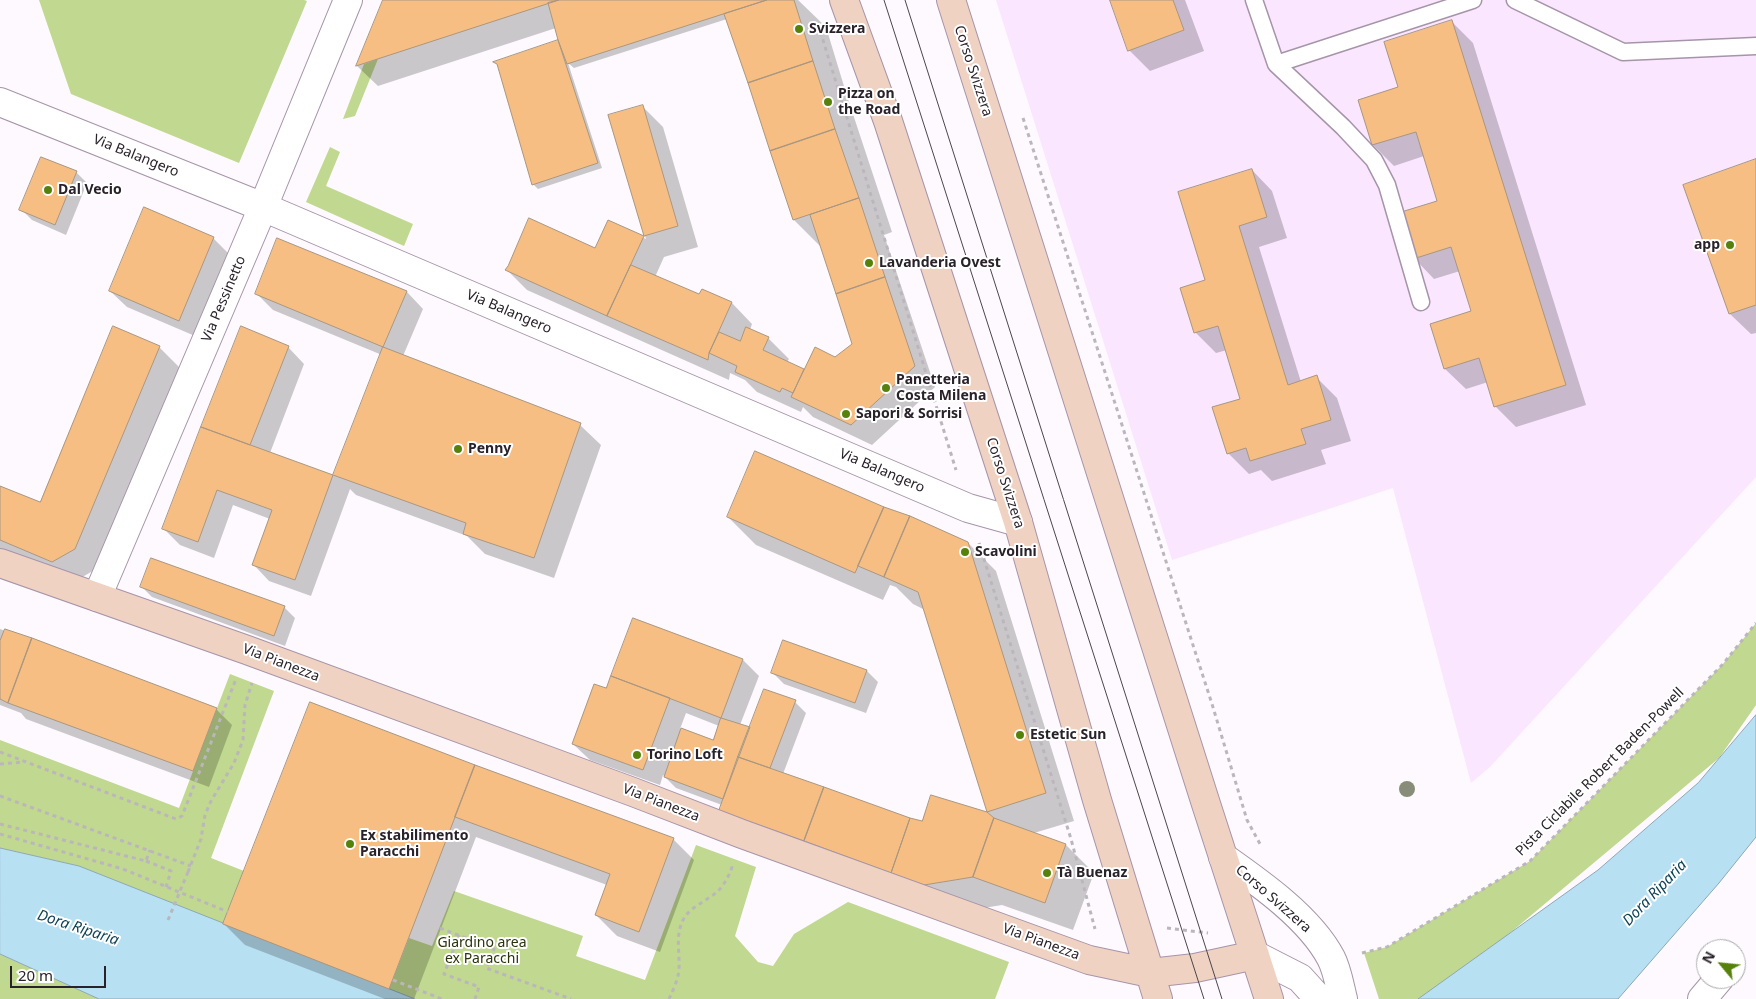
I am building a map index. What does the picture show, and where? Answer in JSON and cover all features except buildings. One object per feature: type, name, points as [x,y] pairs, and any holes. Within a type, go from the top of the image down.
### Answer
[{"type":"street","name":"Via Pessinetto","points":[[97,597],[263,207],[348,0]]},
{"type":"street","name":"Corso Svizzera","points":[[844,0],[892,130],[1018,522],[1097,800],[1158,999]]},
{"type":"street","name":"Corso Svizzera","points":[[951,0],[1223,857],[1270,999]]},
{"type":"street","name":"Via Balangero","points":[[0,102],[263,207],[968,508],[1018,522]]},
{"type":"street","name":"Via Pianezza","points":[[0,563],[254,653],[1089,960],[1150,973],[1195,968],[1252,947]]},
{"type":"street","name":"Corso Svizzera","points":[[1223,857],[1254,880],[1307,925],[1332,960],[1343,999]]},
{"type":"street","points":[[1252,947],[1300,978],[1319,999]]},
{"type":"street","points":[[1702,999],[1710,989]]},
{"type":"lane","points":[[1254,0],[1276,64],[1343,127],[1374,160],[1387,186],[1421,302]]},
{"type":"lane","points":[[1276,64],[1473,0]]},
{"type":"lane","points":[[1515,0],[1623,52],[1756,46]]},
{"type":"path","points":[[816,19],[1071,840],[1092,918],[1134,923],[1252,947]]},
{"type":"path","points":[[1021,113],[1212,704],[1247,820],[1263,848]]},
{"type":"path","name":"Pista Ciclabile Robert Baden-Powell","points":[[1332,960],[1387,947],[1530,861],[1724,664],[1756,623]]},
{"type":"path","points":[[0,752],[176,820],[182,816],[254,653]]},
{"type":"path","points":[[168,920],[201,838],[205,815],[211,801],[234,763],[243,740],[245,705],[254,653]]},
{"type":"path","points":[[0,764],[26,762]]},
{"type":"path","points":[[0,796],[191,866]]},
{"type":"path","points":[[0,824],[146,861],[172,871],[166,886]]},
{"type":"path","points":[[0,834],[123,869],[228,912]]},
{"type":"path","points":[[669,999],[679,970],[677,949],[679,930],[684,918],[718,891],[731,872],[742,834]]},
{"type":"path","points":[[146,861],[150,850]]},
{"type":"path","points":[[440,928],[494,949],[486,968],[571,999]]},
{"type":"path","points":[[459,935],[444,974],[479,987],[475,999]]},
{"type":"path","points":[[392,980],[442,999]]},
{"type":"shaded area","points":[[996,0],[1756,0],[1756,477],[1490,767],[1471,783],[1393,488],[1172,560]]},
{"type":"green space","points":[[39,0],[307,1],[239,163],[71,94]]},
{"type":"green space","points":[[378,59],[355,116],[343,119],[364,64]]},
{"type":"green space","points":[[330,147],[340,152],[326,186],[413,224],[404,246],[306,202]]},
{"type":"green space","points":[[1756,623],[1756,705],[1719,758],[1504,938],[1425,995],[1418,999],[1379,999],[1364,953],[1387,947],[1530,861],[1723,664]]},
{"type":"green space","points":[[230,674],[274,691],[211,858],[244,871],[223,924],[79,866],[0,848],[0,740],[179,808]]},
{"type":"green space","name":"Giardino area ex Paracchi","points":[[696,845],[756,867],[735,936],[758,962],[773,966],[794,934],[848,902],[1009,962],[995,999],[415,999],[389,989],[409,938],[432,946],[454,891],[583,936],[576,956],[645,980]]},
{"type":"green space","points":[[0,954],[99,999],[0,999]]},
{"type":"water","name":"Dora Riparia","points":[[1756,715],[1756,837],[1719,883],[1618,999],[1418,999],[1598,870],[1698,783]]},
{"type":"water","name":"Dora Riparia","points":[[0,848],[79,866],[415,999],[99,999],[0,954]]},
{"type":"tram line","points":[[884,0],[1204,999]]},
{"type":"tram line","points":[[905,0],[1222,999]]},
{"type":"place","name":"Svizzera","points":[[799,29]]},
{"type":"place","name":"Pizza on the Road","points":[[828,102]]},
{"type":"place","name":"Dal Vecio","points":[[48,190]]},
{"type":"place","name":"app","points":[[1730,245]]},
{"type":"place","name":"Lavanderia Ovest","points":[[869,263]]},
{"type":"place","name":"Panetteria Costa Milena","points":[[886,388]]},
{"type":"place","name":"Sapori & Sorrisi","points":[[846,414]]},
{"type":"place","name":"Penny","points":[[458,449]]},
{"type":"place","name":"Scavolini","points":[[965,552]]},
{"type":"place","name":"Estetic Sun","points":[[1020,735]]},
{"type":"place","name":"Torino Loft","points":[[637,755]]},
{"type":"place","name":"Ex stabilimento Paracchi","points":[[350,844]]},
{"type":"place","name":"Tà Buenaz","points":[[1047,873]]}]
